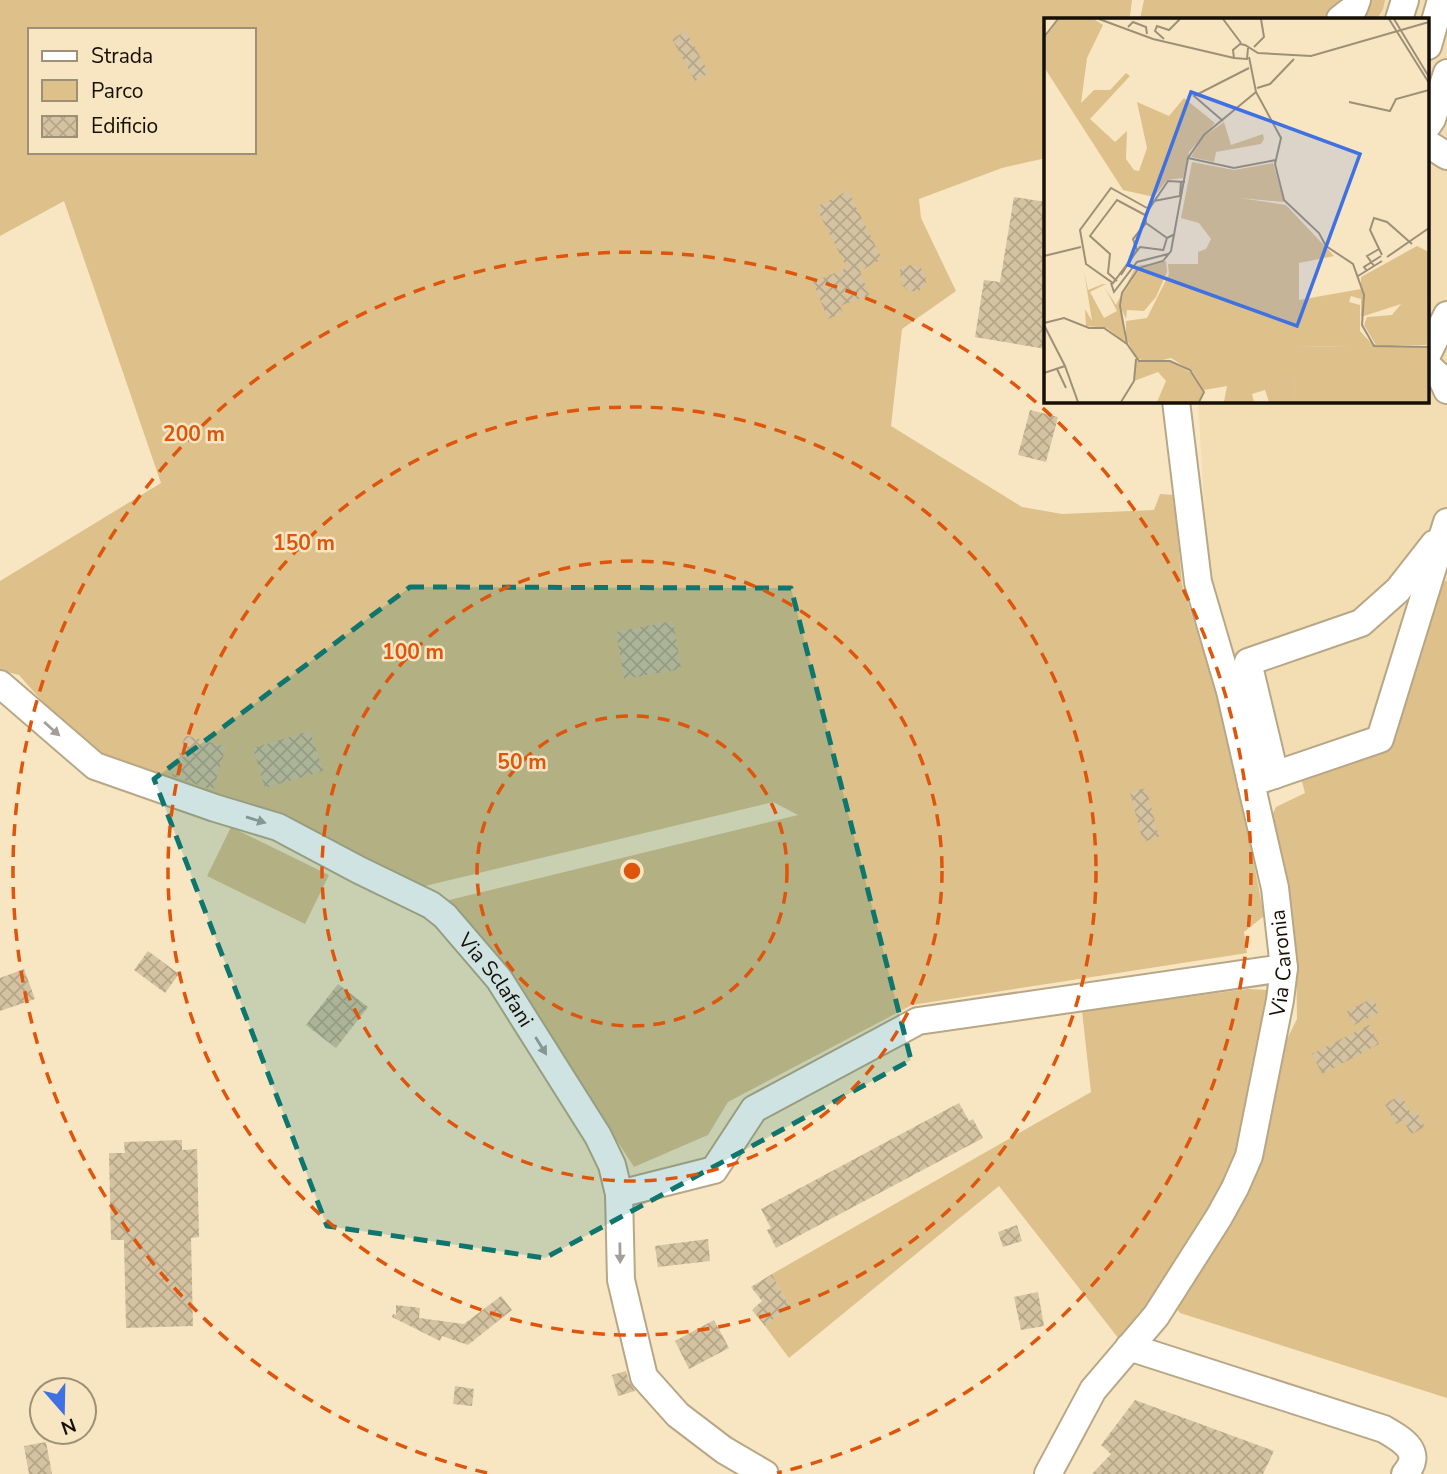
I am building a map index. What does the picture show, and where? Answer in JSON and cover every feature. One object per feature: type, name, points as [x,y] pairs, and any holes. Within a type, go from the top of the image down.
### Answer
[{"type":"street","points":[[1341,18],[1354,8],[1357,0]]},
{"type":"street","points":[[1399,18],[1405,0]]},
{"type":"street","points":[[1430,32],[1441,0]]},
{"type":"street","points":[[1430,122],[1447,74]]},
{"type":"street","points":[[1430,145],[1447,156]]},
{"type":"street","points":[[1430,349],[1447,316]]},
{"type":"street","points":[[1430,368],[1447,390]]},
{"type":"street","name":"Via Caronia","points":[[1048,1474],[1093,1390],[1156,1316],[1235,1188],[1249,1156],[1284,968],[1263,779],[1230,691],[1198,582],[1176,402]]},
{"type":"street","points":[[1446,526],[1380,739],[1263,779],[1248,662],[1361,624],[1398,590],[1446,526]]},
{"type":"street","name":"Via Sclafani","points":[[0,684],[95,766],[278,827],[431,905],[445,916],[499,979],[598,1136],[612,1165],[619,1194],[621,1280],[643,1377],[678,1415],[724,1450],[765,1474]]},
{"type":"street","points":[[619,1194],[714,1170],[754,1109],[918,1021],[1284,968]]},
{"type":"street","points":[[1129,1347],[1384,1429],[1402,1439],[1410,1448],[1413,1457],[1405,1474]]},
{"type":"highlighted area","points":[[410,587],[791,588],[911,1060],[545,1258],[327,1226],[154,779]]},
{"type":"shaded area","points":[[1363,0],[1447,0],[1447,581],[1435,582],[1387,747],[1263,772],[1208,570],[1198,402],[1430,402],[1430,18],[1351,18]]},
{"type":"green space","points":[[0,0],[1132,0],[1129,18],[1044,18],[1044,158],[1002,168],[919,199],[921,218],[956,291],[902,329],[891,426],[1022,507],[1062,514],[1154,510],[1160,494],[1174,495],[1182,584],[1229,733],[1264,916],[1244,932],[1247,953],[912,1005],[728,1102],[708,1135],[634,1167],[565,1061],[441,902],[798,815],[773,802],[417,888],[110,759],[72,735],[19,675],[0,670],[0,581],[161,483],[64,201],[0,236]]},
{"type":"green space","points":[[1144,0],[1348,0],[1327,18],[1140,18]]},
{"type":"green space","points":[[1363,0],[1385,0],[1378,18],[1351,18]]},
{"type":"green space","points":[[1447,581],[1447,1398],[1180,1313],[1174,1305],[1259,1155],[1287,1039],[1297,1019],[1296,954],[1269,821],[1276,807],[1305,793],[1301,778],[1387,747],[1435,582]]},
{"type":"green space","points":[[231,827],[329,875],[305,924],[207,876]]},
{"type":"green space","points":[[1248,989],[1268,990],[1236,1166],[1153,1301],[1119,1339],[999,1186],[789,1358],[765,1326],[789,1306],[772,1274],[1091,1092],[1082,1011]]},
{"type":"building","points":[[686,31],[709,73],[695,81],[672,39]]},
{"type":"building","points":[[848,191],[882,259],[860,271],[869,295],[840,306],[843,313],[828,319],[813,282],[847,268],[816,207]]},
{"type":"building","points":[[1014,197],[1044,202],[1044,349],[975,337],[984,280],[1000,282]]},
{"type":"building","points":[[917,265],[925,272],[926,283],[919,291],[908,291],[901,284],[900,266]]},
{"type":"building","points":[[1030,410],[1058,417],[1046,462],[1018,455]]},
{"type":"building","points":[[673,621],[681,669],[624,679],[616,632]]},
{"type":"building","points":[[310,731],[323,771],[265,788],[253,748]]},
{"type":"building","points":[[185,735],[226,747],[213,790],[172,776]]},
{"type":"building","points":[[1146,788],[1159,837],[1143,842],[1130,792]]},
{"type":"building","points":[[148,951],[179,974],[165,993],[134,970]]},
{"type":"building","points":[[24,969],[35,999],[0,1011],[0,978]]},
{"type":"building","points":[[338,984],[368,1007],[336,1048],[306,1025]]},
{"type":"building","points":[[1373,998],[1380,1012],[1354,1025],[1347,1011]]},
{"type":"building","points":[[1369,1025],[1379,1044],[1322,1074],[1312,1054]]},
{"type":"building","points":[[1401,1095],[1411,1114],[1416,1111],[1425,1127],[1411,1134],[1403,1120],[1396,1124],[1385,1104]]},
{"type":"building","points":[[959,1103],[969,1121],[973,1119],[983,1138],[776,1248],[767,1230],[771,1228],[761,1209]]},
{"type":"building","points":[[182,1140],[182,1150],[197,1149],[199,1237],[191,1238],[193,1326],[126,1328],[124,1240],[111,1240],[109,1153],[125,1153],[124,1142]]},
{"type":"building","points":[[1017,1225],[1022,1241],[1003,1247],[998,1232]]},
{"type":"building","points":[[708,1239],[710,1261],[658,1267],[655,1246]]},
{"type":"building","points":[[772,1274],[789,1306],[765,1326],[752,1310],[762,1301],[751,1287]]},
{"type":"building","points":[[1038,1292],[1044,1326],[1021,1330],[1014,1297]]},
{"type":"building","points":[[501,1296],[512,1310],[468,1345],[442,1336],[440,1341],[392,1317],[393,1314],[396,1315],[396,1305],[420,1308],[419,1318],[464,1324]]},
{"type":"building","points":[[714,1320],[729,1348],[689,1369],[675,1341]]},
{"type":"building","points":[[626,1371],[635,1391],[618,1396],[612,1375]]},
{"type":"building","points":[[455,1386],[474,1389],[472,1406],[453,1404]]},
{"type":"building","points":[[1135,1400],[1274,1451],[1263,1474],[1092,1474],[1111,1454],[1101,1445]]},
{"type":"building","points":[[24,1446],[47,1446],[52,1474],[29,1474]]}]
